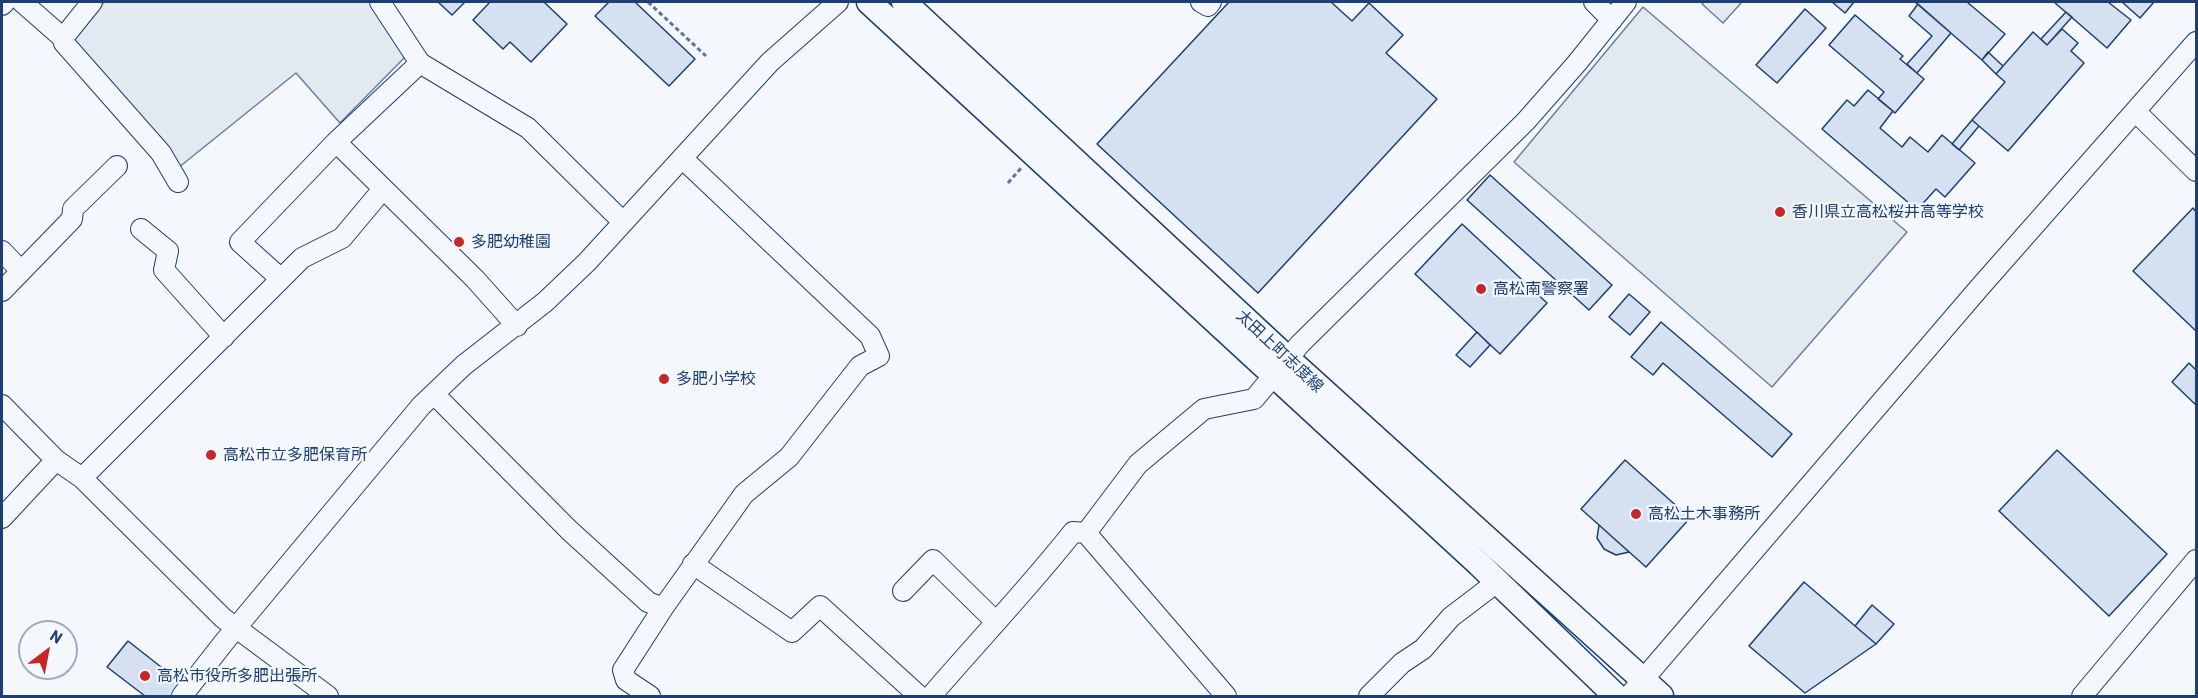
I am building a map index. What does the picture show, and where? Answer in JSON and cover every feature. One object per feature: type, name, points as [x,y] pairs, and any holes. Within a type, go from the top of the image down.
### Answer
[{"type":"main road","name":"太田上町志度線","points":[[869,2],[1280,366],[1496,546],[1644,691]]},
{"type":"main road","name":"太田上町志度線","points":[[904,2],[1616,696]]},
{"type":"main road","points":[[1479,564],[1496,546]]},
{"type":"street","points":[[22,2],[63,38],[68,50],[161,153],[178,182]]},
{"type":"street","points":[[63,38],[92,2]]},
{"type":"street","points":[[380,2],[420,63],[528,128],[623,222]]},
{"type":"street","points":[[182,696],[236,628],[434,394],[464,366],[517,326],[586,262],[770,62],[838,2]]},
{"type":"street","points":[[1202,2],[1208,6],[1211,2]]},
{"type":"street","points":[[1594,2],[1612,20]]},
{"type":"street","points":[[1086,533],[1138,464],[1204,409],[1254,399],[1280,366],[1526,121],[1626,2]]},
{"type":"street","points":[[1644,691],[1980,287],[2196,42]]},
{"type":"street","points":[[281,279],[240,242],[336,142],[420,63]]},
{"type":"street","points":[[2136,112],[2196,171]]},
{"type":"street","points":[[336,142],[475,279],[517,326]]},
{"type":"street","points":[[650,696],[626,680],[623,670],[663,608],[744,494],[789,457],[860,366],[879,356],[870,336],[682,158]]},
{"type":"street","points":[[2,291],[21,271],[78,225],[73,209],[117,166]]},
{"type":"street","points":[[82,478],[302,258],[342,238],[383,189]]},
{"type":"street","points":[[141,229],[168,251],[164,270],[224,337]]},
{"type":"street","points":[[2,251],[21,271]]},
{"type":"street","points":[[434,394],[569,530],[648,602],[663,608]]},
{"type":"street","points":[[2,405],[56,460],[82,478],[223,618],[328,696]]},
{"type":"street","points":[[2,518],[56,460]]},
{"type":"street","points":[[931,696],[995,621],[1030,587],[1073,532],[1086,533],[1226,696]]},
{"type":"street","points":[[903,591],[933,560],[995,621]]},
{"type":"street","points":[[693,564],[792,632],[820,606],[919,696]]},
{"type":"street","points":[[2082,696],[2193,570]]},
{"type":"street","points":[[1369,696],[1402,663],[1423,649],[1451,617],[1497,582]]},
{"type":"path","points":[[648,2],[706,56]]},
{"type":"path","points":[[1008,183],[1026,162]]},
{"type":"shaded area","points":[[104,2],[373,2],[408,54],[340,123],[296,73],[178,168],[70,40]]},
{"type":"shaded area","points":[[1704,2],[1742,2],[1723,23],[1702,4]]},
{"type":"shaded area","points":[[1643,7],[1907,232],[1772,387],[1514,162]]},
{"type":"building","points":[[438,2],[465,2],[452,15]]},
{"type":"building","points":[[490,2],[547,2],[545,3],[567,24],[531,62],[510,42],[503,49],[473,20]]},
{"type":"building","points":[[609,2],[635,2],[695,59],[669,86],[595,16]]},
{"type":"building","points":[[1229,2],[1331,2],[1352,21],[1369,3],[1403,35],[1386,53],[1437,99],[1258,293],[1097,144]]},
{"type":"building","points":[[1832,2],[1854,2],[1845,13]]},
{"type":"building","points":[[1915,2],[1967,2],[2005,34],[1982,60]]},
{"type":"building","points":[[2054,2],[2108,2],[2131,20],[2107,48]]},
{"type":"building","points":[[2122,2],[2154,2],[2140,18]]},
{"type":"building","points":[[1918,4],[1951,33],[1917,73],[1907,64],[1932,36],[1909,16]]},
{"type":"building","points":[[1805,9],[1826,28],[1777,83],[1756,65]]},
{"type":"building","points":[[2066,12],[2072,17],[2047,45],[2041,39]]},
{"type":"building","points":[[1855,15],[1903,56],[1900,59],[1924,79],[1895,113],[1878,99],[1884,92],[1829,45]]},
{"type":"building","points":[[2062,29],[2078,43],[2071,51],[2084,63],[2008,151],[1972,120],[2005,82],[1996,74],[2033,32],[2047,45]]},
{"type":"building","points":[[1988,52],[2003,66],[1996,74],[1982,60]]},
{"type":"building","points":[[1868,90],[1893,111],[1880,128],[1902,147],[1910,137],[1928,152],[1942,135],[1975,163],[1945,197],[1936,189],[1917,210],[1822,129],[1847,100],[1854,106]]},
{"type":"building","points":[[1972,120],[1979,126],[1959,150],[1952,144]]},
{"type":"building","points":[[1490,175],[1612,285],[1589,310],[1467,200]]},
{"type":"building","points":[[2193,208],[2196,212],[2196,331],[2133,271]]},
{"type":"building","name":"高松南警察署","points":[[1462,224],[1547,303],[1500,354],[1415,274]]},
{"type":"building","points":[[1629,294],[1650,312],[1630,335],[1609,317]]},
{"type":"building","points":[[1661,322],[1792,434],[1772,457],[1663,363],[1653,375],[1631,357]]},
{"type":"building","points":[[1477,332],[1490,345],[1470,367],[1456,355]]},
{"type":"building","points":[[2189,363],[2196,370],[2196,405],[2172,382]]},
{"type":"building","points":[[2057,450],[2167,554],[2109,616],[1999,511]]},
{"type":"building","name":"高松土木事務所","points":[[1625,460],[1690,518],[1646,567],[1581,509]]},
{"type":"building","points":[[1599,525],[1629,552],[1616,555],[1604,549],[1597,538]]},
{"type":"building","points":[[1804,582],[1876,644],[1805,693],[1749,646]]},
{"type":"building","points":[[1872,605],[1894,624],[1876,644],[1855,626]]},
{"type":"building","name":"高松市役所多肥出張所","points":[[128,641],[184,685],[174,696],[145,696],[107,667]]},
{"type":"place","name":"香川県立高松桜井高等学校","points":[[1780,212]]},
{"type":"place","name":"多肥幼稚園","points":[[459,242]]},
{"type":"place","name":"高松南警察署","points":[[1481,289]]},
{"type":"place","name":"多肥小学校","points":[[664,379]]},
{"type":"place","name":"高松市立多肥保育所","points":[[211,455]]},
{"type":"place","name":"高松土木事務所","points":[[1636,514]]},
{"type":"place","name":"高松市役所多肥出張所","points":[[145,676]]}]
